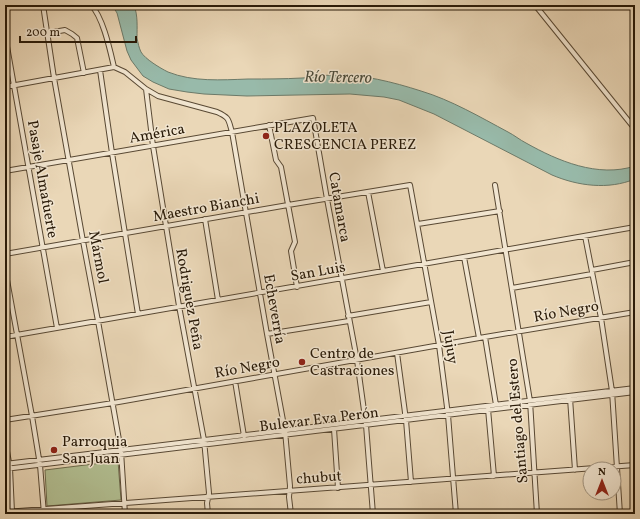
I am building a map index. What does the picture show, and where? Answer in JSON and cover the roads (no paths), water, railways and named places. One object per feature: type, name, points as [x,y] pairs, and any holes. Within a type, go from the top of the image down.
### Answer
[{"type":"street","name":"Mármol","points":[[43,5],[68,160],[113,403],[121,453],[125,514]]},
{"type":"street","points":[[5,87],[114,67],[108,43],[98,15],[96,10],[91,5]]},
{"type":"street","points":[[535,5],[635,129]]},
{"type":"street","points":[[48,33],[65,30],[77,38],[84,73]]},
{"type":"street","name":"Pasaje Almafuerte","points":[[5,35],[57,328]]},
{"type":"street","name":"Echeverría","points":[[114,67],[126,72],[146,89],[158,96],[217,112],[228,118],[232,132],[285,433],[291,514]]},
{"type":"street","points":[[100,70],[138,314]]},
{"type":"street","name":"Rodriguez Peña","points":[[146,89],[152,146],[204,443],[209,493],[207,503],[208,514]]},
{"type":"street","name":"América","points":[[5,171],[313,118]]},
{"type":"street","name":"Catamarca","points":[[313,118],[341,279],[357,360],[365,423],[372,514]]},
{"type":"street","points":[[269,125],[276,160],[281,167],[295,242],[291,251],[297,287]]},
{"type":"street","name":"Santiago del Estero","points":[[495,184],[530,403],[537,514]]},
{"type":"street","name":"Maestro Bianchi","points":[[5,254],[410,185]]},
{"type":"street","name":"Jujuy","points":[[410,185],[439,345],[448,413],[456,514]]},
{"type":"street","points":[[368,192],[383,271]]},
{"type":"street","points":[[418,224],[500,211]]},
{"type":"street","points":[[205,219],[218,300]]},
{"type":"street","name":"San Luis","points":[[5,337],[635,227]]},
{"type":"street","points":[[585,236],[601,318],[612,393],[616,461]]},
{"type":"street","points":[[464,257],[480,338]]},
{"type":"street","points":[[512,288],[635,262]]},
{"type":"street","points":[[5,268],[32,416],[39,463],[43,512]]},
{"type":"street","points":[[348,316],[431,302]]},
{"type":"street","name":"Río Negro","points":[[5,420],[113,403],[519,331],[635,312]]},
{"type":"street","points":[[267,334],[349,321]]},
{"type":"street","points":[[485,337],[496,405]]},
{"type":"street","points":[[397,353],[406,418],[411,482]]},
{"type":"street","points":[[235,381],[244,436]]},
{"type":"street","name":"Bulevar Eva Perón","points":[[612,393],[635,388]]},
{"type":"street","name":"Bulevar Eva Perón","points":[[5,469],[8,466],[612,393],[635,392]]},
{"type":"street","points":[[570,398],[575,470]]},
{"type":"street","name":"Bulevar Eva Perón","points":[[488,408],[496,405],[530,403]]},
{"type":"street","points":[[488,408],[494,476]]},
{"type":"street","name":"Bulevar Eva Perón","points":[[204,443],[244,436],[334,429],[365,423]]},
{"type":"street","points":[[334,429],[338,488]]},
{"type":"street","points":[[5,440],[12,512]]},
{"type":"street","name":"chubut","points":[[622,466],[635,465]]},
{"type":"street","name":"chubut","points":[[5,512],[43,512],[124,504],[582,469]]},
{"type":"street","points":[[619,501],[620,514]]},
{"type":"water","name":"Río Tercero","points":[[112,5],[134,5],[137,17],[137,38],[141,52],[146,58],[168,72],[197,79],[217,80],[310,78],[328,75],[343,75],[366,77],[388,82],[432,95],[454,104],[510,133],[538,150],[579,166],[607,170],[635,166],[635,179],[614,185],[593,185],[562,179],[434,114],[399,100],[384,97],[350,94],[247,96],[204,94],[169,89],[143,76],[131,60],[127,51],[117,13]]},
{"type":"place","name":"PLAZOLETA CRESCENCIA PEREZ","points":[[266,136]]},
{"type":"place","name":"Centro de Castraciones","points":[[302,362]]},
{"type":"place","name":"Parroquia San Juan","points":[[54,450]]}]
